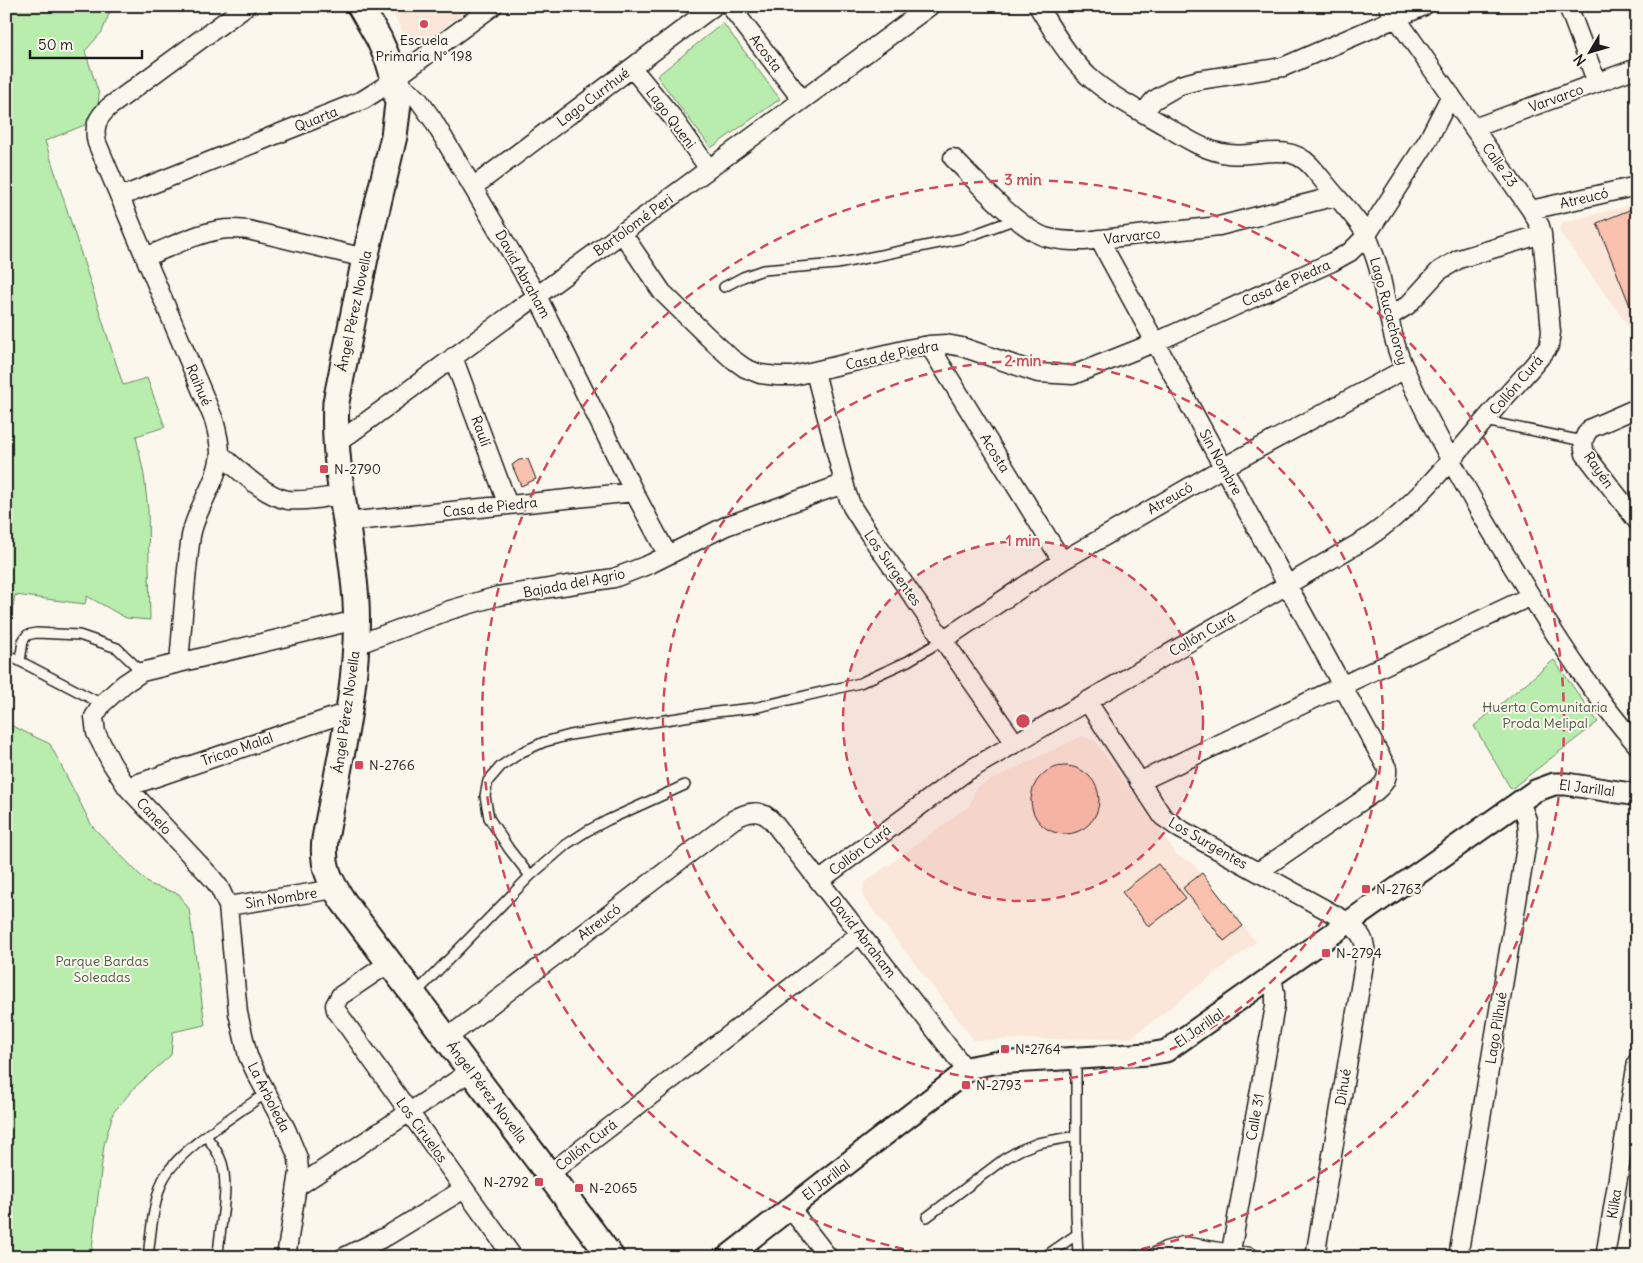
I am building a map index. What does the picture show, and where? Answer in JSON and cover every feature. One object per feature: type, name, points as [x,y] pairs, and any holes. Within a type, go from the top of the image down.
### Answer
[{"type":"main road","name":"David Abraham","points":[[360,6],[379,39],[394,79]]},
{"type":"main road","name":"Ángel Pérez Novella","points":[[394,79],[398,104],[394,136],[365,258],[336,402],[336,444],[354,584],[356,645],[348,712],[323,853],[327,871],[335,889],[611,1257]]},
{"type":"street","name":"Raihué","points":[[179,662],[191,536],[198,513],[214,477],[220,454],[218,437],[214,420],[97,143],[94,128],[97,120],[109,107],[246,6]]},
{"type":"street","name":"Quarta","points":[[120,197],[354,104],[373,94],[493,6]]},
{"type":"street","name":"Lago Currhué","points":[[473,187],[714,6]]},
{"type":"street","name":"Acosta","points":[[730,6],[802,100]]},
{"type":"street","name":"Bartolomé Peri","points":[[336,444],[930,6]]},
{"type":"street","name":"Lago Rucachoroy","points":[[1038,6],[1062,45],[1089,76],[1106,90],[1191,141],[1214,151],[1230,154],[1279,151],[1290,152],[1301,157],[1336,196],[1366,236],[1380,275],[1398,354],[1404,369],[1484,522],[1588,684],[1636,741]]},
{"type":"street","points":[[1143,113],[1154,100],[1180,85],[1199,80],[1283,67],[1392,12],[1424,6]]},
{"type":"street","points":[[1568,6],[1598,83]]},
{"type":"street","name":"Calle 23","points":[[1392,12],[1531,210],[1540,226],[1552,332],[1549,346]]},
{"type":"street","name":"Lago Queni","points":[[632,68],[673,118],[709,169]]},
{"type":"street","name":"Varvarco","points":[[1474,128],[1637,68]]},
{"type":"street","name":"David Abraham","points":[[394,79],[418,99],[426,109],[538,296],[634,492],[667,554]]},
{"type":"street","name":"Casa de Piedra","points":[[622,234],[662,292],[731,358],[746,368],[760,374],[793,376],[929,344],[946,344],[962,346],[1038,373],[1073,375],[1156,342],[1350,252],[1366,236],[1428,140],[1451,95]]},
{"type":"street","name":"Varvarco","points":[[953,158],[1016,219],[1030,230],[1046,237],[1063,241],[1219,226],[1336,196]]},
{"type":"street","name":"Atreucó","points":[[1531,210],[1637,186]]},
{"type":"street","points":[[145,257],[208,233],[221,229],[234,229],[248,230],[365,258]]},
{"type":"street","points":[[1389,317],[1408,305],[1439,271],[1459,260],[1542,234]]},
{"type":"street","name":"Sin Nombre","points":[[1099,239],[1387,768],[1388,776],[1376,791],[1258,872]]},
{"type":"street","name":"Acosta","points":[[929,344],[1062,561]]},
{"type":"street","name":"Collón Curá","points":[[819,881],[944,786],[1391,523],[1451,460],[1549,346]]},
{"type":"street","name":"Raulí","points":[[454,357],[508,505]]},
{"type":"street","name":"Atreucó","points":[[943,640],[1062,561],[1224,467],[1404,369]]},
{"type":"street","name":"Los Surgentes","points":[[815,372],[843,484],[852,507],[1015,743]]},
{"type":"street","points":[[1583,441],[1585,434],[1591,428],[1637,408]]},
{"type":"street","name":"Rayén","points":[[1583,441],[1585,454],[1637,521]]},
{"type":"street","points":[[220,454],[265,490],[279,497],[298,500],[343,495]]},
{"type":"street","name":"Bajada del Agrio","points":[[356,645],[450,610],[498,596],[614,578],[631,572],[726,526],[843,484]]},
{"type":"street","name":"Casa de Piedra","points":[[346,522],[634,492]]},
{"type":"street","points":[[1139,782],[1531,596]]},
{"type":"street","points":[[98,711],[124,684],[142,672],[356,620]]},
{"type":"street","name":"Los Surgentes","points":[[1087,701],[1156,808],[1171,824],[1348,922]]},
{"type":"street","name":"Canelo","points":[[98,711],[96,733],[112,764],[127,787],[212,878],[219,887],[228,906]]},
{"type":"street","name":"Tricao Malal","points":[[127,787],[348,712]]},
{"type":"street","name":"El Jarillal","points":[[727,1257],[966,1071],[986,1064],[1149,1054],[1166,1050],[1534,791],[1554,784],[1566,784],[1637,795]]},
{"type":"street","name":"Lago Pilhué","points":[[1458,1257],[1528,835],[1527,820],[1520,801]]},
{"type":"street","name":"David Abraham","points":[[754,811],[768,817],[966,1071]]},
{"type":"street","name":"Atreucó","points":[[446,1038],[733,820],[754,811]]},
{"type":"street","name":"Sin Nombre","points":[[228,906],[335,889]]},
{"type":"street","name":"La Arboleda","points":[[228,906],[238,1013],[242,1035],[248,1056],[266,1094],[286,1129],[298,1158],[299,1172],[286,1257]]},
{"type":"street","name":"Dihué","points":[[1315,1257],[1366,952],[1364,940],[1348,922]]},
{"type":"street","name":"Collón Curá","points":[[549,1174],[860,934]]},
{"type":"street","name":"Los Ciruelos","points":[[389,963],[345,992],[336,1001],[336,1010],[513,1257]]},
{"type":"street","name":"Calle 31","points":[[1230,1255],[1275,1006],[1272,977]]},
{"type":"street","name":"Kilka","points":[[1605,1257],[1637,1062]]},
{"type":"street","points":[[297,1187],[471,1071]]},
{"type":"street","points":[[344,1257],[387,1236],[464,1189]]},
{"type":"street","points":[[790,1208],[828,1257]]},
{"type":"street","points":[[1156,1257],[1174,1248],[1183,1246],[1250,1257]]},
{"type":"lane","points":[[724,286],[743,276],[763,270],[837,264],[964,238],[1016,219]]},
{"type":"lane","points":[[1485,421],[1583,441]]},
{"type":"lane","points":[[20,661],[23,641],[27,635],[36,633],[79,635],[117,648],[142,672]]},
{"type":"lane","points":[[530,876],[509,849],[489,818],[485,796],[488,781],[501,766],[522,752],[544,742],[570,735],[716,712],[754,708],[860,683],[894,668],[943,640]]},
{"type":"lane","points":[[6,654],[98,711]]},
{"type":"lane","points":[[414,995],[550,857],[587,831],[685,785]]},
{"type":"lane","points":[[1076,1058],[1076,1235],[1078,1257]]},
{"type":"lane","points":[[148,1257],[151,1228],[163,1181],[171,1167],[183,1154],[206,1136],[266,1094]]},
{"type":"lane","points":[[206,1136],[222,1163],[224,1177],[218,1257]]},
{"type":"lane","points":[[927,1218],[1004,1159],[1020,1150],[1038,1143],[1076,1136]]},
{"type":"lane","points":[[1044,1257],[1076,1235]]},
{"type":"shaded area","name":"Escuela Primaria N° 198","points":[[388,6],[473,6],[425,42],[409,41]]},
{"type":"shaded area","points":[[1637,204],[1637,338],[1559,231],[1563,222]]},
{"type":"shaded area","points":[[1082,736],[1096,742],[1178,856],[1192,862],[1256,942],[1131,1038],[974,1040],[863,897],[864,883],[969,806],[977,787]]},
{"type":"green space","points":[[6,6],[112,6],[102,32],[85,51],[99,94],[97,120],[45,141],[123,385],[147,378],[165,427],[136,436],[144,475],[148,510],[150,620],[126,618],[87,596],[85,604],[15,595],[13,606],[6,604]]},
{"type":"green space","points":[[723,23],[780,99],[711,148],[657,76]]},
{"type":"green space","name":"Huerta Comunitaria Proda Melipal","points":[[1554,660],[1598,722],[1511,789],[1474,726]]},
{"type":"green space","name":"Parque Bardas Soleadas","points":[[6,723],[50,744],[92,826],[149,884],[179,894],[189,909],[205,1025],[173,1032],[171,1055],[135,1087],[113,1113],[104,1145],[91,1257],[6,1257]]},
{"type":"building","points":[[1637,207],[1637,321],[1636,321],[1597,223]]},
{"type":"building","points":[[528,459],[536,479],[521,486],[512,465],[519,460]]},
{"type":"building","points":[[1065,766],[1078,769],[1089,776],[1096,787],[1099,800],[1096,813],[1089,824],[1078,831],[1065,834],[1052,831],[1041,824],[1034,813],[1031,800],[1034,787],[1041,776],[1052,769]]},
{"type":"building","points":[[1158,864],[1186,898],[1149,927],[1122,892]]},
{"type":"building","points":[[1202,873],[1243,926],[1224,941],[1183,888]]},
{"type":"place","name":"Escuela Primaria N° 198","points":[[424,24]]},
{"type":"place","name":"N-2790","points":[[324,469]]},
{"type":"place","name":"N-2766","points":[[359,765]]},
{"type":"place","name":"N-2763","points":[[1366,889]]},
{"type":"place","name":"N-2794","points":[[1326,953]]},
{"type":"place","name":"N-2764","points":[[1005,1049]]},
{"type":"place","name":"N-2793","points":[[966,1085]]},
{"type":"place","name":"N-2792","points":[[539,1182]]},
{"type":"place","name":"N-2065","points":[[579,1188]]}]
